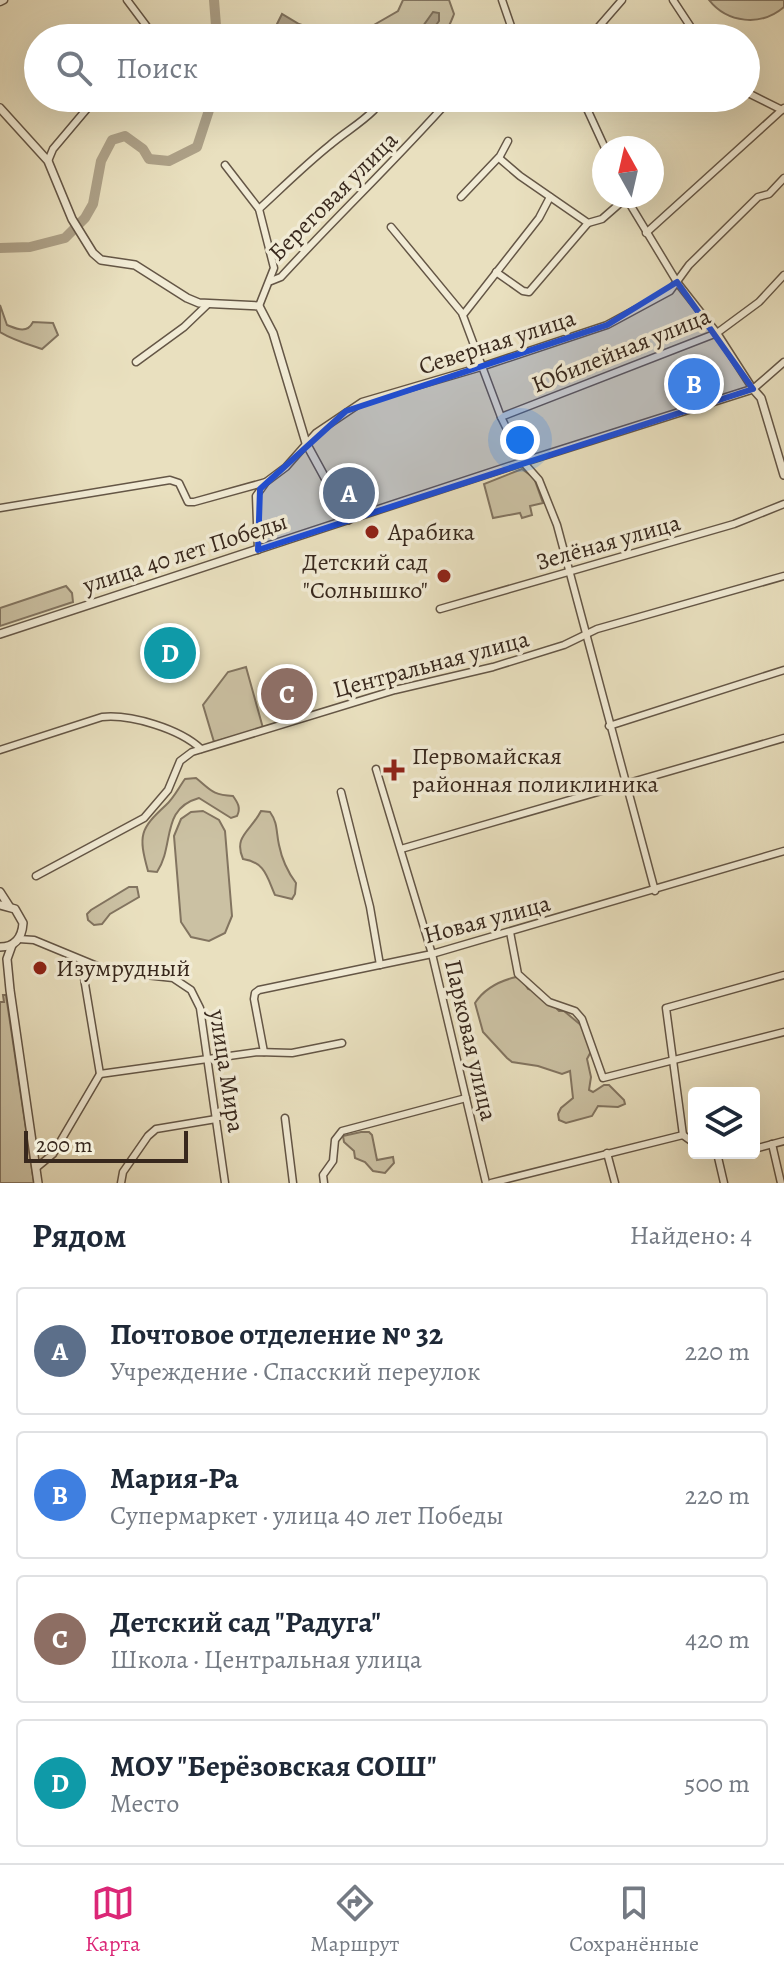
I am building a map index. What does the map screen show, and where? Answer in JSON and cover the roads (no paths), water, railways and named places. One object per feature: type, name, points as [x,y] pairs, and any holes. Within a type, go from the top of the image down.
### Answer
[{"type":"street","points":[[127,0],[145,24]]},
{"type":"street","points":[[502,0],[510,24]]},
{"type":"street","points":[[601,24],[622,0]]},
{"type":"street","points":[[673,0],[689,24]]},
{"type":"street","points":[[646,233],[783,109],[760,98]]},
{"type":"street","points":[[0,108],[48,161],[72,219],[93,253],[101,260],[135,265],[187,298],[208,304],[259,306]]},
{"type":"street","points":[[48,161],[53,149],[84,112]]},
{"type":"street","points":[[259,209],[324,150],[372,112]]},
{"type":"street","name":"Береговая улица","points":[[271,281],[281,277],[439,112]]},
{"type":"street","points":[[588,112],[599,136]]},
{"type":"street","points":[[461,197],[499,158],[508,141]]},
{"type":"street","points":[[499,158],[588,223]]},
{"type":"street","points":[[225,165],[259,209],[274,268],[259,306]]},
{"type":"street","name":"Северная улица","points":[[266,482],[286,467],[330,421],[362,402],[607,325],[670,291],[689,265],[758,197],[769,194],[784,178]]},
{"type":"street","points":[[463,315],[539,218],[550,197]]},
{"type":"street","points":[[496,272],[529,292],[588,223],[602,219],[614,208]]},
{"type":"street","points":[[632,208],[677,282],[717,333],[761,398],[784,475]]},
{"type":"street","points":[[391,227],[463,315],[501,417],[523,462],[536,474],[544,491],[557,525],[655,891]]},
{"type":"street","name":"Юбилейная улица","points":[[501,417],[717,333],[759,302],[784,275]]},
{"type":"street","points":[[136,362],[184,327],[208,304]]},
{"type":"street","points":[[259,306],[273,333],[306,443],[348,520]]},
{"type":"street","name":"улица 40 лет Победы","points":[[0,634],[753,389],[784,362]]},
{"type":"street","points":[[0,508],[170,480],[179,483],[188,502],[194,502],[266,482]]},
{"type":"street","points":[[258,550],[256,496],[266,482]]},
{"type":"street","name":"Зелёная улица","points":[[440,609],[734,524],[784,504]]},
{"type":"street","name":"Центральная улица","points":[[36,876],[144,818],[168,790],[180,761],[201,749],[395,690],[493,667],[564,645],[586,634],[784,576]]},
{"type":"street","points":[[609,726],[784,670]]},
{"type":"street","points":[[0,750],[113,716],[144,722],[193,742],[201,749]]},
{"type":"street","points":[[401,849],[784,738]]},
{"type":"street","name":"Парковая улица","points":[[376,769],[432,954],[488,1183]]},
{"type":"street","points":[[341,792],[370,907],[380,965]]},
{"type":"street","name":"Новая улица","points":[[264,1052],[254,999],[259,990],[432,954],[784,851]]},
{"type":"street","points":[[0,892],[4,905],[21,916],[34,940]]},
{"type":"street","points":[[23,923],[19,939],[0,949],[7,959],[38,1183]]},
{"type":"street","points":[[510,932],[518,974],[549,1002],[575,1011],[582,1019],[603,1078],[784,1032]]},
{"type":"street","name":"улица Мира","points":[[19,939],[34,940],[109,971],[173,978],[186,985],[198,1002],[225,1183]]},
{"type":"street","points":[[7,959],[12,945]]},
{"type":"street","points":[[36,1168],[53,1154],[100,1074],[81,960]]},
{"type":"street","points":[[688,1139],[683,1135],[666,1008],[784,975]]},
{"type":"street","points":[[100,1074],[207,1057],[292,1053],[342,1043]]},
{"type":"street","points":[[324,1183],[323,1175],[335,1154],[337,1135],[342,1131],[466,1098]]},
{"type":"street","points":[[285,1118],[293,1183]]},
{"type":"street","points":[[121,1183],[123,1172],[156,1129],[216,1119]]},
{"type":"street","points":[[488,1183],[683,1135]]},
{"type":"street","points":[[760,1147],[784,1141]]},
{"type":"street","points":[[772,1144],[781,1183]]},
{"type":"street","points":[[607,1153],[615,1183]]},
{"type":"street","points":[[718,1159],[724,1183]]},
{"type":"waterway","points":[[214,0],[216,24]]},
{"type":"waterway","points":[[0,248],[30,247],[65,238],[85,218],[93,204],[101,161],[112,140],[125,136],[143,149],[149,159],[169,161],[197,147],[208,112]]},
{"type":"place","name":"Мария-Ра","points":[[694,384]]},
{"type":"place","name":"Почтовое отделение № 32","points":[[349,493]]},
{"type":"place","name":"Арабика","points":[[372,532]]},
{"type":"place","name":"Детский сад \"Солнышко\"","points":[[444,576]]},
{"type":"place","name":"МОУ \"Берёзовская СОШ\"","points":[[170,653]]},
{"type":"place","name":"Детский сад \"Радуга\"","points":[[287,694]]},
{"type":"place","name":"Первомайская районная поликлиника","points":[[394,770]]},
{"type":"place","name":"Изумрудный","points":[[40,968]]}]
